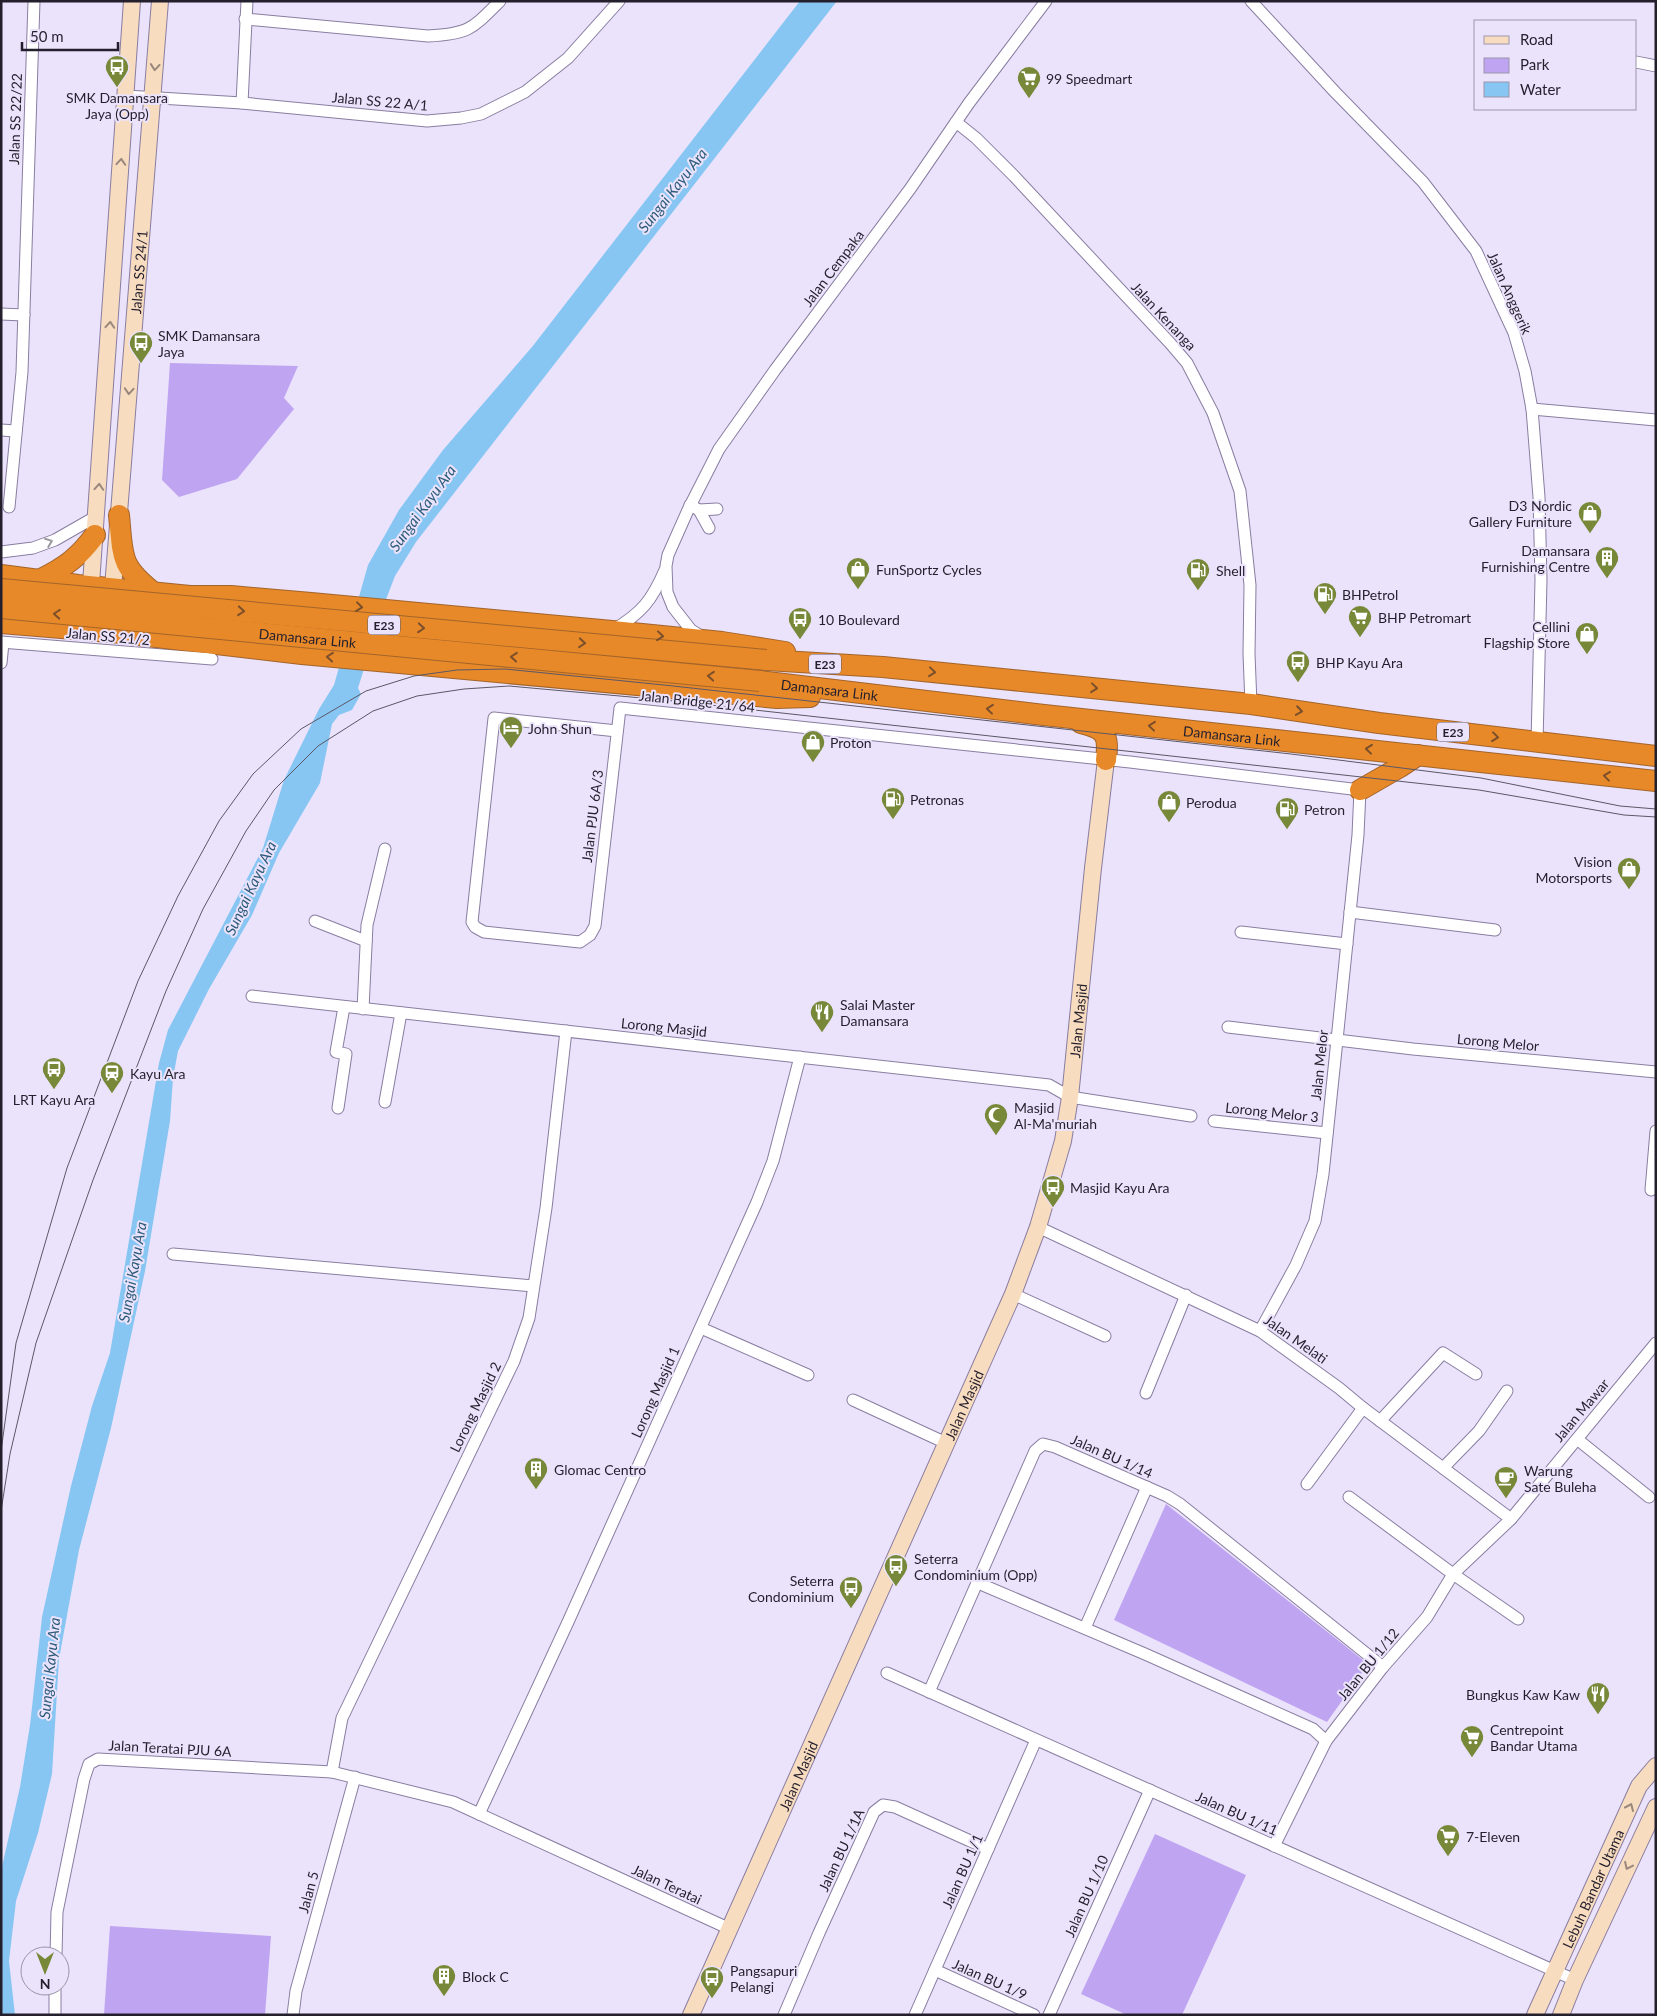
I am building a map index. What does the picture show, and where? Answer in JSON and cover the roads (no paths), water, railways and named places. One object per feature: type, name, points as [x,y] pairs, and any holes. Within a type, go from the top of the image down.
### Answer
[{"type":"highway","points":[[119,515],[123,555],[128,568],[136,579],[153,592]]},
{"type":"highway","points":[[41,579],[70,563],[83,551],[96,526]]},
{"type":"highway","points":[[1,575],[91,587],[190,596],[231,596],[312,603],[722,642],[884,667]]},
{"type":"highway","name":"Damansara Link","points":[[1,589],[766,660],[884,667],[1251,704],[1379,723],[1656,756]]},
{"type":"highway","points":[[175,639],[167,634],[162,617],[172,603],[190,596]]},
{"type":"highway","name":"Damansara Link","points":[[1,608],[760,681],[872,696],[1656,781]]},
{"type":"highway","points":[[2,636],[88,631],[110,632],[302,654],[777,698],[872,696]]},
{"type":"highway","points":[[1044,715],[1098,727],[1105,736],[1108,746],[1106,760]]},
{"type":"highway","points":[[1360,790],[1418,755]]},
{"type":"main road","name":"Jalan SS 24/1","points":[[88,631],[132,1]]},
{"type":"main road","name":"Jalan SS 24/1","points":[[110,632],[160,1]]},
{"type":"main road","name":"Jalan Masjid","points":[[691,2015],[1013,1294],[1038,1227],[1063,1141],[1070,1097],[1106,760]]},
{"type":"main road","name":"Lebuh Bandar Utama","points":[[1535,2015],[1639,1786],[1656,1766]]},
{"type":"main road","name":"Lebuh Bandar Utama","points":[[1561,2015],[1575,1980],[1656,1807]]},
{"type":"street","name":"Jalan SS 22/22","points":[[9,507],[24,315],[34,1]]},
{"type":"street","points":[[242,103],[247,1]]},
{"type":"street","points":[[245,19],[428,36],[452,35],[469,29],[500,1]]},
{"type":"street","name":"Jalan SS 22 A/1","points":[[126,96],[242,103],[427,121],[481,114],[526,92],[568,58],[619,1]]},
{"type":"street","name":"Jalan Cempaka","points":[[612,631],[625,623],[654,595],[666,566],[668,555],[695,508],[723,444],[775,370],[910,189],[969,103],[1046,1]]},
{"type":"street","name":"Jalan Anggerik","points":[[1251,1],[1335,92],[1423,182],[1476,251],[1514,333],[1525,371],[1532,409],[1539,498],[1537,742]]},
{"type":"street","points":[[1637,62],[1656,66]]},
{"type":"street","name":"Jalan Kenanga","points":[[956,122],[976,138],[1014,176],[1170,343],[1187,363],[1213,413],[1240,491],[1250,585],[1249,654],[1251,704]]},
{"type":"street","points":[[1,314],[24,315]]},
{"type":"street","points":[[1532,409],[1656,420]]},
{"type":"street","points":[[1,430],[16,431]]},
{"type":"street","points":[[695,508],[717,509]]},
{"type":"street","points":[[695,508],[708,528]]},
{"type":"street","points":[[1,552],[41,546],[78,528],[96,526]]},
{"type":"street","name":"Jalan Cempaka","points":[[666,566],[667,592],[673,607],[683,621],[691,630],[700,635],[722,642]]},
{"type":"street","points":[[1,663],[2,636]]},
{"type":"street","name":"Jalan SS 21/2","points":[[2,636],[212,659]]},
{"type":"street","name":"Jalan Bridge 21/64","points":[[620,708],[1229,773],[1360,790]]},
{"type":"street","name":"Jalan PJU 6A/3","points":[[617,731],[494,718],[472,922],[475,927],[484,932],[580,942],[590,935],[595,926],[620,708]]},
{"type":"street","name":"Jalan Melor","points":[[1260,1331],[1296,1265],[1315,1221],[1337,1040],[1358,835],[1360,790]]},
{"type":"street","points":[[363,1009],[367,925],[385,849]]},
{"type":"street","points":[[1350,912],[1495,930]]},
{"type":"street","points":[[315,921],[366,941]]},
{"type":"street","points":[[1241,932],[1347,944]]},
{"type":"street","name":"Lorong Masjid","points":[[252,996],[1049,1085],[1070,1097]]},
{"type":"street","points":[[338,1108],[346,1054],[336,1052],[344,1007]]},
{"type":"street","points":[[385,1102],[401,1013]]},
{"type":"street","name":"Lorong Melor","points":[[1228,1027],[1412,1049],[1656,1072]]},
{"type":"street","name":"Lorong Masjid 2","points":[[332,1772],[342,1718],[514,1361],[529,1318],[546,1208],[566,1031]]},
{"type":"street","name":"Lorong Masjid 1","points":[[479,1814],[572,1614],[757,1202],[770,1170],[800,1057]]},
{"type":"street","points":[[1070,1097],[1191,1116]]},
{"type":"street","name":"Lorong Melor 3","points":[[1214,1121],[1327,1133]]},
{"type":"street","points":[[1651,1190],[1656,1131]]},
{"type":"street","name":"Jalan Melati","points":[[1038,1227],[1260,1331],[1340,1388],[1363,1408],[1511,1519]]},
{"type":"street","points":[[173,1254],[533,1286]]},
{"type":"street","points":[[1013,1294],[1105,1336]]},
{"type":"street","points":[[1146,1393],[1186,1295]]},
{"type":"street","points":[[701,1328],[808,1375]]},
{"type":"street","name":"Jalan Mawar","points":[[1511,1519],[1577,1439],[1652,1356],[1656,1344]]},
{"type":"street","points":[[1380,1420],[1443,1353],[1476,1374]]},
{"type":"street","points":[[1443,1468],[1479,1431],[1507,1391]]},
{"type":"street","points":[[853,1400],[946,1443]]},
{"type":"street","points":[[1307,1484],[1363,1408]]},
{"type":"street","points":[[1577,1439],[1649,1497]]},
{"type":"street","name":"Jalan BU 1/14","points":[[929,1692],[1035,1451],[1043,1444],[1055,1447],[1147,1487],[1180,1504],[1383,1667]]},
{"type":"street","points":[[1085,1628],[1147,1487]]},
{"type":"street","points":[[1349,1497],[1453,1574],[1518,1619]]},
{"type":"street","name":"Jalan BU 1/12","points":[[1274,1846],[1326,1741],[1383,1667],[1427,1617],[1453,1574],[1511,1519]]},
{"type":"street","points":[[978,1583],[1313,1729],[1326,1741]]},
{"type":"street","name":"Jalan BU 1/11","points":[[887,1673],[1575,1980]]},
{"type":"street","name":"Jalan BU 1/1","points":[[915,2015],[1036,1740]]},
{"type":"street","name":"Jalan Teratai PJU 6A","points":[[56,1946],[57,1912],[84,1779],[89,1764],[98,1759],[332,1772],[454,1802],[479,1814]]},
{"type":"street","name":"Jalan 5","points":[[293,2015],[296,1991],[355,1778]]},
{"type":"street","name":"Jalan BU 1/10","points":[[1049,2015],[1150,1790]]},
{"type":"street","name":"Jalan BU 1/1A","points":[[784,2015],[874,1812],[883,1805],[895,1807],[988,1849]]},
{"type":"street","name":"Jalan Teratai","points":[[479,1814],[730,1929]]},
{"type":"street","name":"Jalan BU 1/9","points":[[935,1970],[1034,2015]]},
{"type":"street","points":[[55,1996],[55,2015]]},
{"type":"water","name":"Sungai Kayu Ara","points":[[800,1],[837,1],[416,542],[395,576],[358,688],[361,694],[352,710],[339,715],[332,724],[320,783],[279,853],[252,915],[209,989],[178,1051],[173,1078],[170,1121],[145,1271],[111,1428],[79,1550],[59,1659],[52,1774],[38,1833],[16,1901],[9,1961],[15,2015],[1,2015],[1,1871],[20,1787],[30,1725],[42,1617],[71,1486],[92,1406],[110,1353],[159,1063],[168,1030],[263,848],[284,780],[319,709],[334,685],[368,565],[399,510],[443,450],[532,347]]},
{"type":"tram line","points":[[1,1451],[16,1343],[67,1168],[138,981],[178,896],[219,821],[253,774],[301,729],[366,691],[414,676],[457,670],[505,669],[1291,754],[1481,778],[1620,806],[1656,809]]},
{"type":"tram line","points":[[1,1511],[10,1454],[36,1343],[93,1180],[166,991],[203,909],[246,831],[274,790],[318,746],[373,711],[417,696],[464,689],[509,686],[664,700],[1479,790],[1624,815],[1656,817]]},
{"type":"place","name":"SMK Damansara Jaya (Opp)","points":[[117,88]]},
{"type":"place","name":"99 Speedmart","points":[[1029,99]]},
{"type":"place","name":"SMK Damansara Jaya","points":[[141,364]]},
{"type":"place","name":"D3 Nordic Gallery Furniture","points":[[1590,534]]},
{"type":"place","name":"Damansara Furnishing Centre","points":[[1607,579]]},
{"type":"place","name":"FunSportz Cycles","points":[[858,590]]},
{"type":"place","name":"Shell","points":[[1198,591]]},
{"type":"place","name":"BHPetrol","points":[[1325,615]]},
{"type":"place","name":"BHP Petromart","points":[[1360,638]]},
{"type":"place","name":"10 Boulevard","points":[[800,640]]},
{"type":"place","name":"Cellini Flagship Store","points":[[1587,655]]},
{"type":"place","name":"BHP Kayu Ara","points":[[1298,683]]},
{"type":"place","name":"John Shun","points":[[511,749]]},
{"type":"place","name":"Proton","points":[[813,763]]},
{"type":"place","name":"Petronas","points":[[893,820]]},
{"type":"place","name":"Perodua","points":[[1169,823]]},
{"type":"place","name":"Petron","points":[[1287,830]]},
{"type":"place","name":"Vision Motorsports","points":[[1629,890]]},
{"type":"place","name":"Salai Master Damansara","points":[[822,1033]]},
{"type":"place","name":"LRT Kayu Ara","points":[[54,1090]]},
{"type":"place","name":"Kayu Ara","points":[[112,1094]]},
{"type":"place","name":"Masjid Al-Ma'muriah","points":[[996,1136]]},
{"type":"place","name":"Masjid Kayu Ara","points":[[1053,1208]]},
{"type":"place","name":"Glomac Centro","points":[[536,1490]]},
{"type":"place","name":"Warung Sate Buleha","points":[[1506,1499]]},
{"type":"place","name":"Seterra Condominium (Opp)","points":[[896,1587]]},
{"type":"place","name":"Seterra Condominium","points":[[851,1609]]},
{"type":"place","name":"Bungkus Kaw Kaw","points":[[1598,1715]]},
{"type":"place","name":"Centrepoint Bandar Utama","points":[[1472,1758]]},
{"type":"place","name":"7-Eleven","points":[[1448,1857]]},
{"type":"place","name":"Block C","points":[[444,1997]]},
{"type":"place","name":"Pangsapuri Pelangi","points":[[712,1999]]}]
